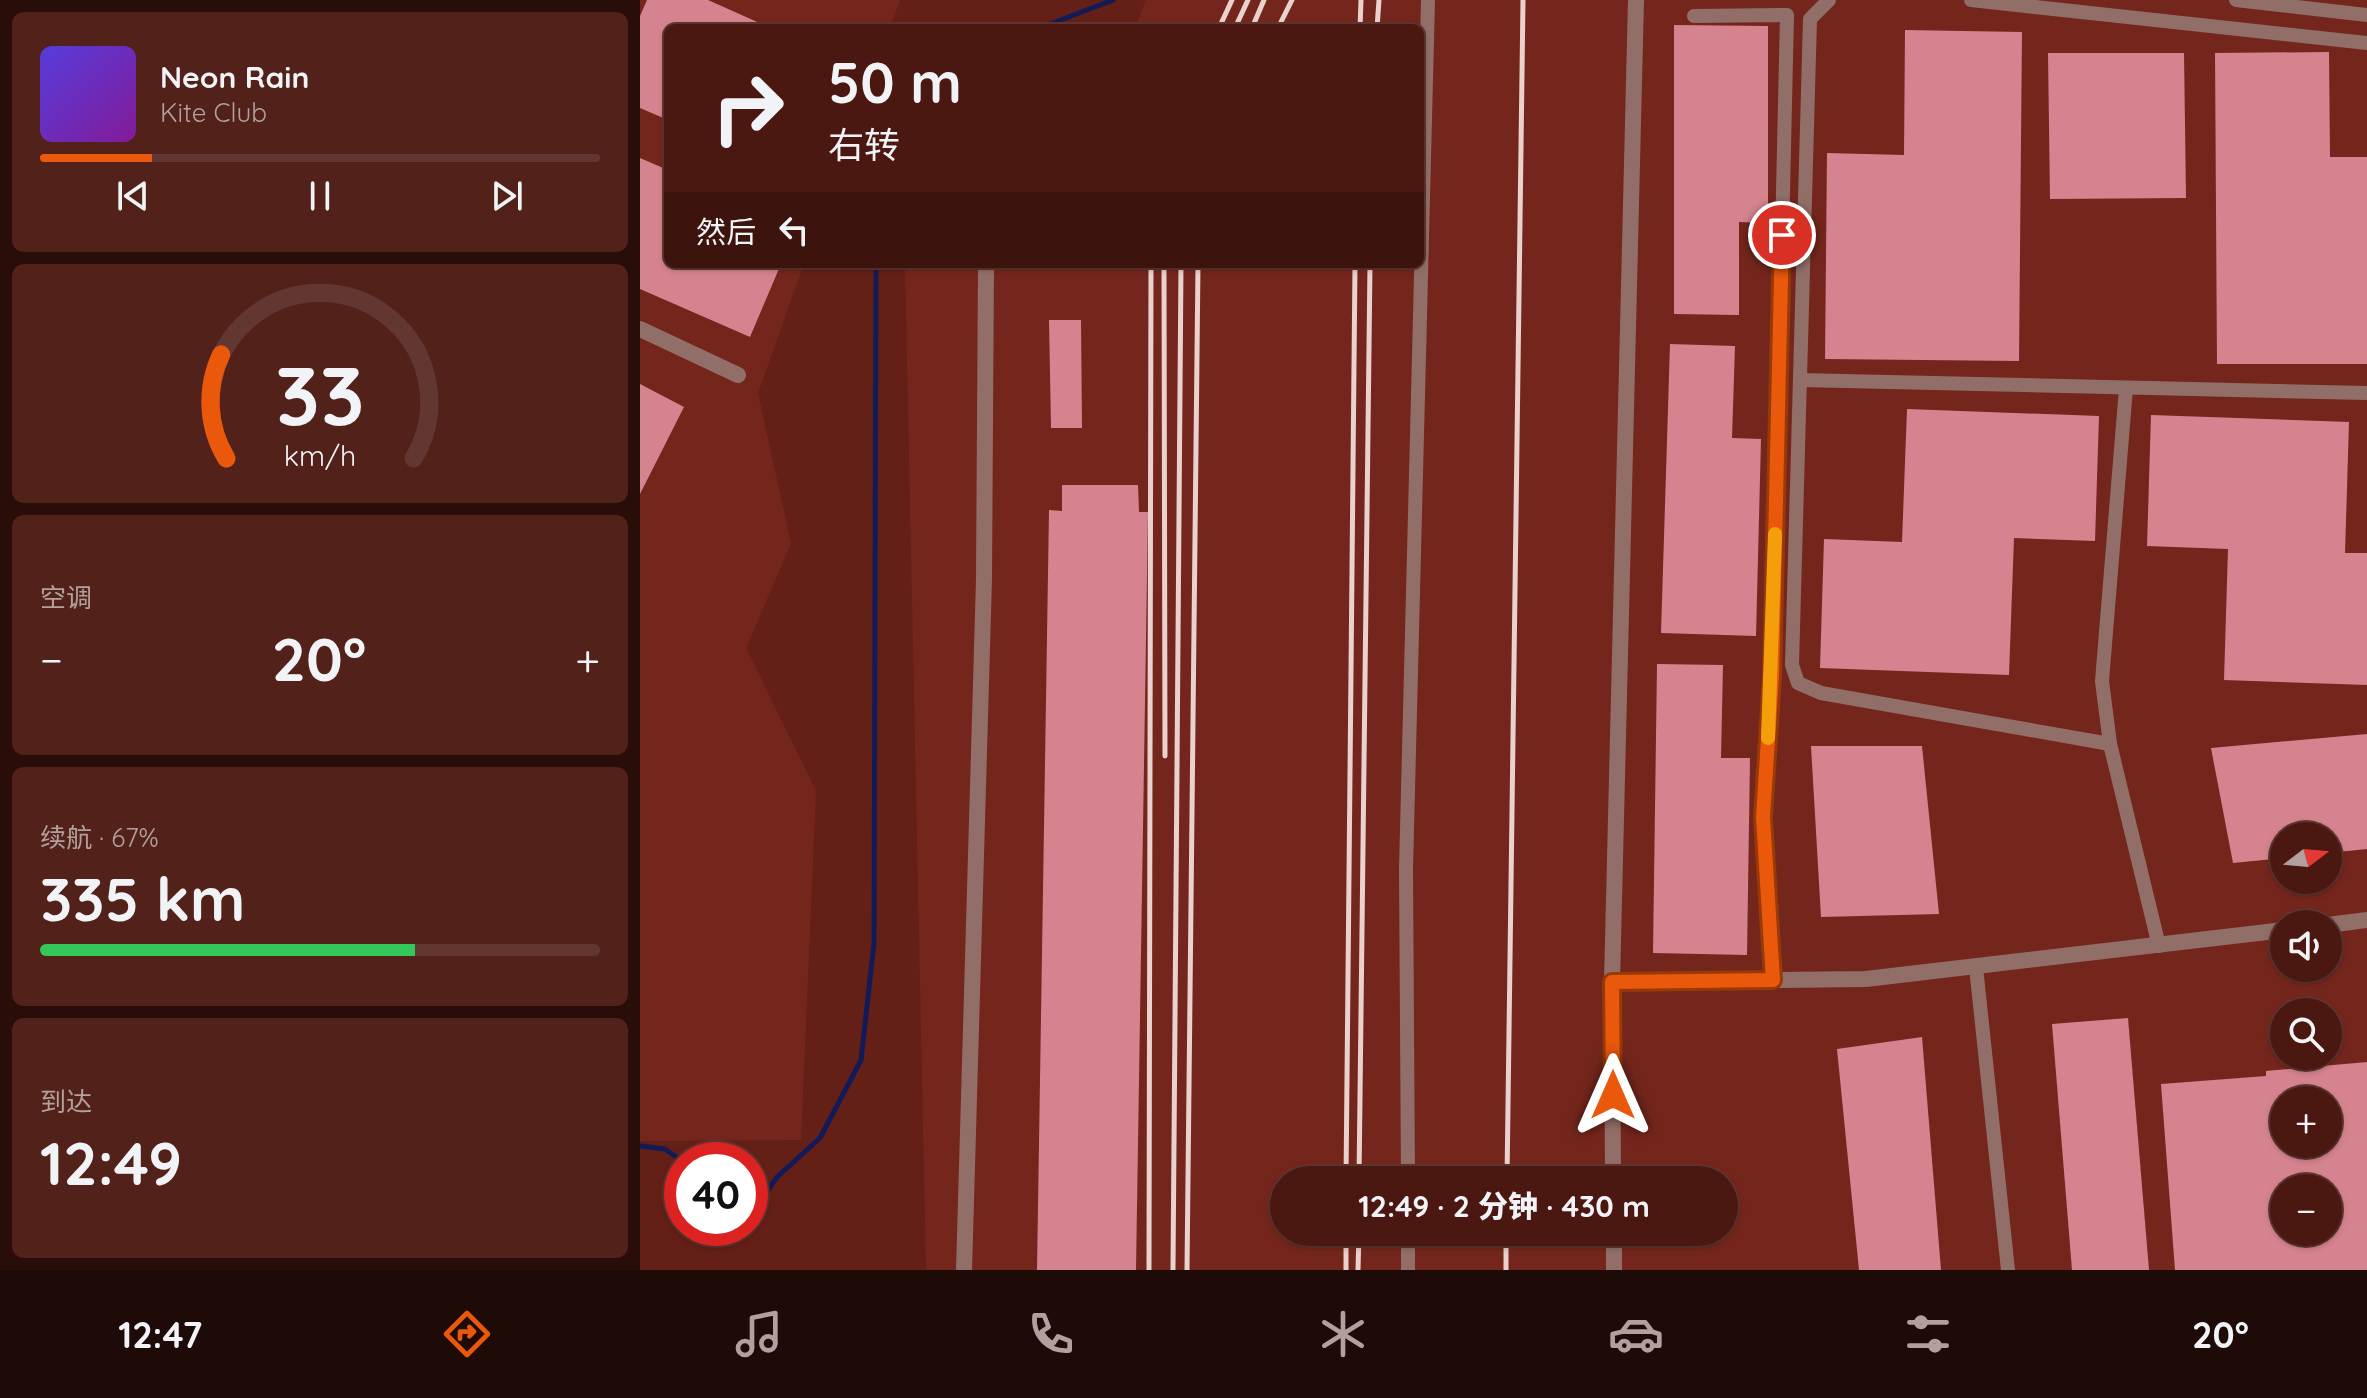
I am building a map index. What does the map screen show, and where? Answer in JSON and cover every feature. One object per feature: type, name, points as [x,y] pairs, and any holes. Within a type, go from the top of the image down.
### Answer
[{"type":"street","points":[[1424,158],[1428,0]]},
{"type":"street","points":[[1613,1166],[1612,982],[1636,0]]},
{"type":"street","points":[[1829,0],[1810,19],[1792,665],[1798,683],[1821,693],[2110,744]]},
{"type":"street","points":[[1971,0],[2367,43]]},
{"type":"street","points":[[2236,0],[2367,15]]},
{"type":"street","points":[[1694,16],[1787,15],[1772,676],[1763,817],[1773,980]]},
{"type":"street","points":[[964,1270],[984,579],[986,268]]},
{"type":"street","points":[[1408,1166],[1406,869],[1421,268]]},
{"type":"street","points":[[640,329],[738,375]]},
{"type":"street","points":[[1800,380],[2367,393]]},
{"type":"street","points":[[2126,388],[2102,681],[2110,744],[2159,946]]},
{"type":"street","points":[[2342,923],[2367,920]]},
{"type":"street","points":[[1612,982],[1866,979],[2270,932]]},
{"type":"street","points":[[1976,967],[2008,1270]]},
{"type":"street","points":[[1408,1246],[1408,1270]]},
{"type":"street","points":[[1614,1246],[1614,1270]]},
{"type":"shaded area","points":[[640,0],[900,0],[891,24],[664,24],[664,268],[803,268],[758,393],[791,543],[746,648],[816,791],[801,1140],[640,1141]]},
{"type":"shaded area","points":[[1146,0],[2367,0],[2367,1270],[926,1270],[905,268],[1424,268],[1424,24],[1137,24]]},
{"type":"building","points":[[647,0],[708,0],[762,24],[664,24],[664,118],[640,108],[640,16]]},
{"type":"building","points":[[1674,25],[1768,26],[1768,223],[1739,222],[1739,315],[1674,314]]},
{"type":"building","points":[[1905,30],[2022,32],[2019,361],[1825,359],[1827,153],[1904,155]]},
{"type":"building","points":[[2329,52],[2330,157],[2367,157],[2367,364],[2217,364],[2215,53]]},
{"type":"building","points":[[2048,53],[2184,53],[2186,198],[2050,199]]},
{"type":"building","points":[[640,158],[664,168],[664,268],[779,268],[750,337],[640,289]]},
{"type":"building","points":[[1049,320],[1081,320],[1082,428],[1051,428]]},
{"type":"building","points":[[1670,344],[1735,346],[1732,438],[1761,439],[1756,636],[1661,633]]},
{"type":"building","points":[[640,384],[684,407],[640,494]]},
{"type":"building","points":[[1907,409],[2099,416],[2095,541],[2014,538],[2009,675],[1820,668],[1824,539],[1902,542]]},
{"type":"building","points":[[2151,415],[2349,422],[2345,553],[2367,553],[2367,685],[2224,680],[2228,549],[2147,546]]},
{"type":"building","points":[[1062,485],[1138,485],[1139,512],[1148,512],[1136,1270],[1037,1270],[1049,510],[1062,511]]},
{"type":"building","points":[[1657,664],[1723,665],[1721,758],[1750,758],[1747,955],[1653,953]]},
{"type":"building","points":[[2367,734],[2367,849],[2342,852],[2342,822],[2270,822],[2270,859],[2233,863],[2211,748]]},
{"type":"building","points":[[1811,746],[1922,746],[1939,914],[1821,917]]},
{"type":"building","points":[[2128,1018],[2149,1270],[2072,1270],[2052,1024]]},
{"type":"building","points":[[1922,1037],[1941,1270],[1859,1270],[1837,1049]]},
{"type":"building","points":[[2367,1062],[2367,1270],[2175,1270],[2161,1084],[2266,1076],[2266,1071],[2342,1070],[2342,1064]]},
{"type":"waterway","points":[[1050,24],[1113,0]]},
{"type":"waterway","points":[[768,1190],[777,1177],[820,1138],[861,1060],[874,943],[876,268]]},
{"type":"waterway","points":[[640,1146],[664,1149]]},
{"type":"railway","points":[[1221,24],[1232,0]]},
{"type":"railway","points":[[1237,24],[1248,0]]},
{"type":"railway","points":[[1254,24],[1264,0]]},
{"type":"railway","points":[[1280,24],[1292,0]]},
{"type":"railway","points":[[1360,24],[1361,0]]},
{"type":"railway","points":[[1377,24],[1379,0]]},
{"type":"railway","points":[[1507,1166],[1523,0]]},
{"type":"railway","points":[[1149,1270],[1151,268]]},
{"type":"railway","points":[[1164,268],[1165,756]]},
{"type":"railway","points":[[1173,1270],[1181,268]]},
{"type":"railway","points":[[1187,1270],[1198,268]]},
{"type":"railway","points":[[1346,1166],[1355,268]]},
{"type":"railway","points":[[1359,1166],[1370,268]]},
{"type":"railway","points":[[1346,1246],[1346,1270]]},
{"type":"railway","points":[[1358,1270],[1359,1246]]},
{"type":"railway","points":[[1506,1246],[1506,1270]]},
{"type":"slow traffic","points":[[1768,738],[1775,534]]},
{"type":"route","points":[[1613,1095],[1612,982],[1773,980],[1763,817],[1772,676],[1782,235]]}]
